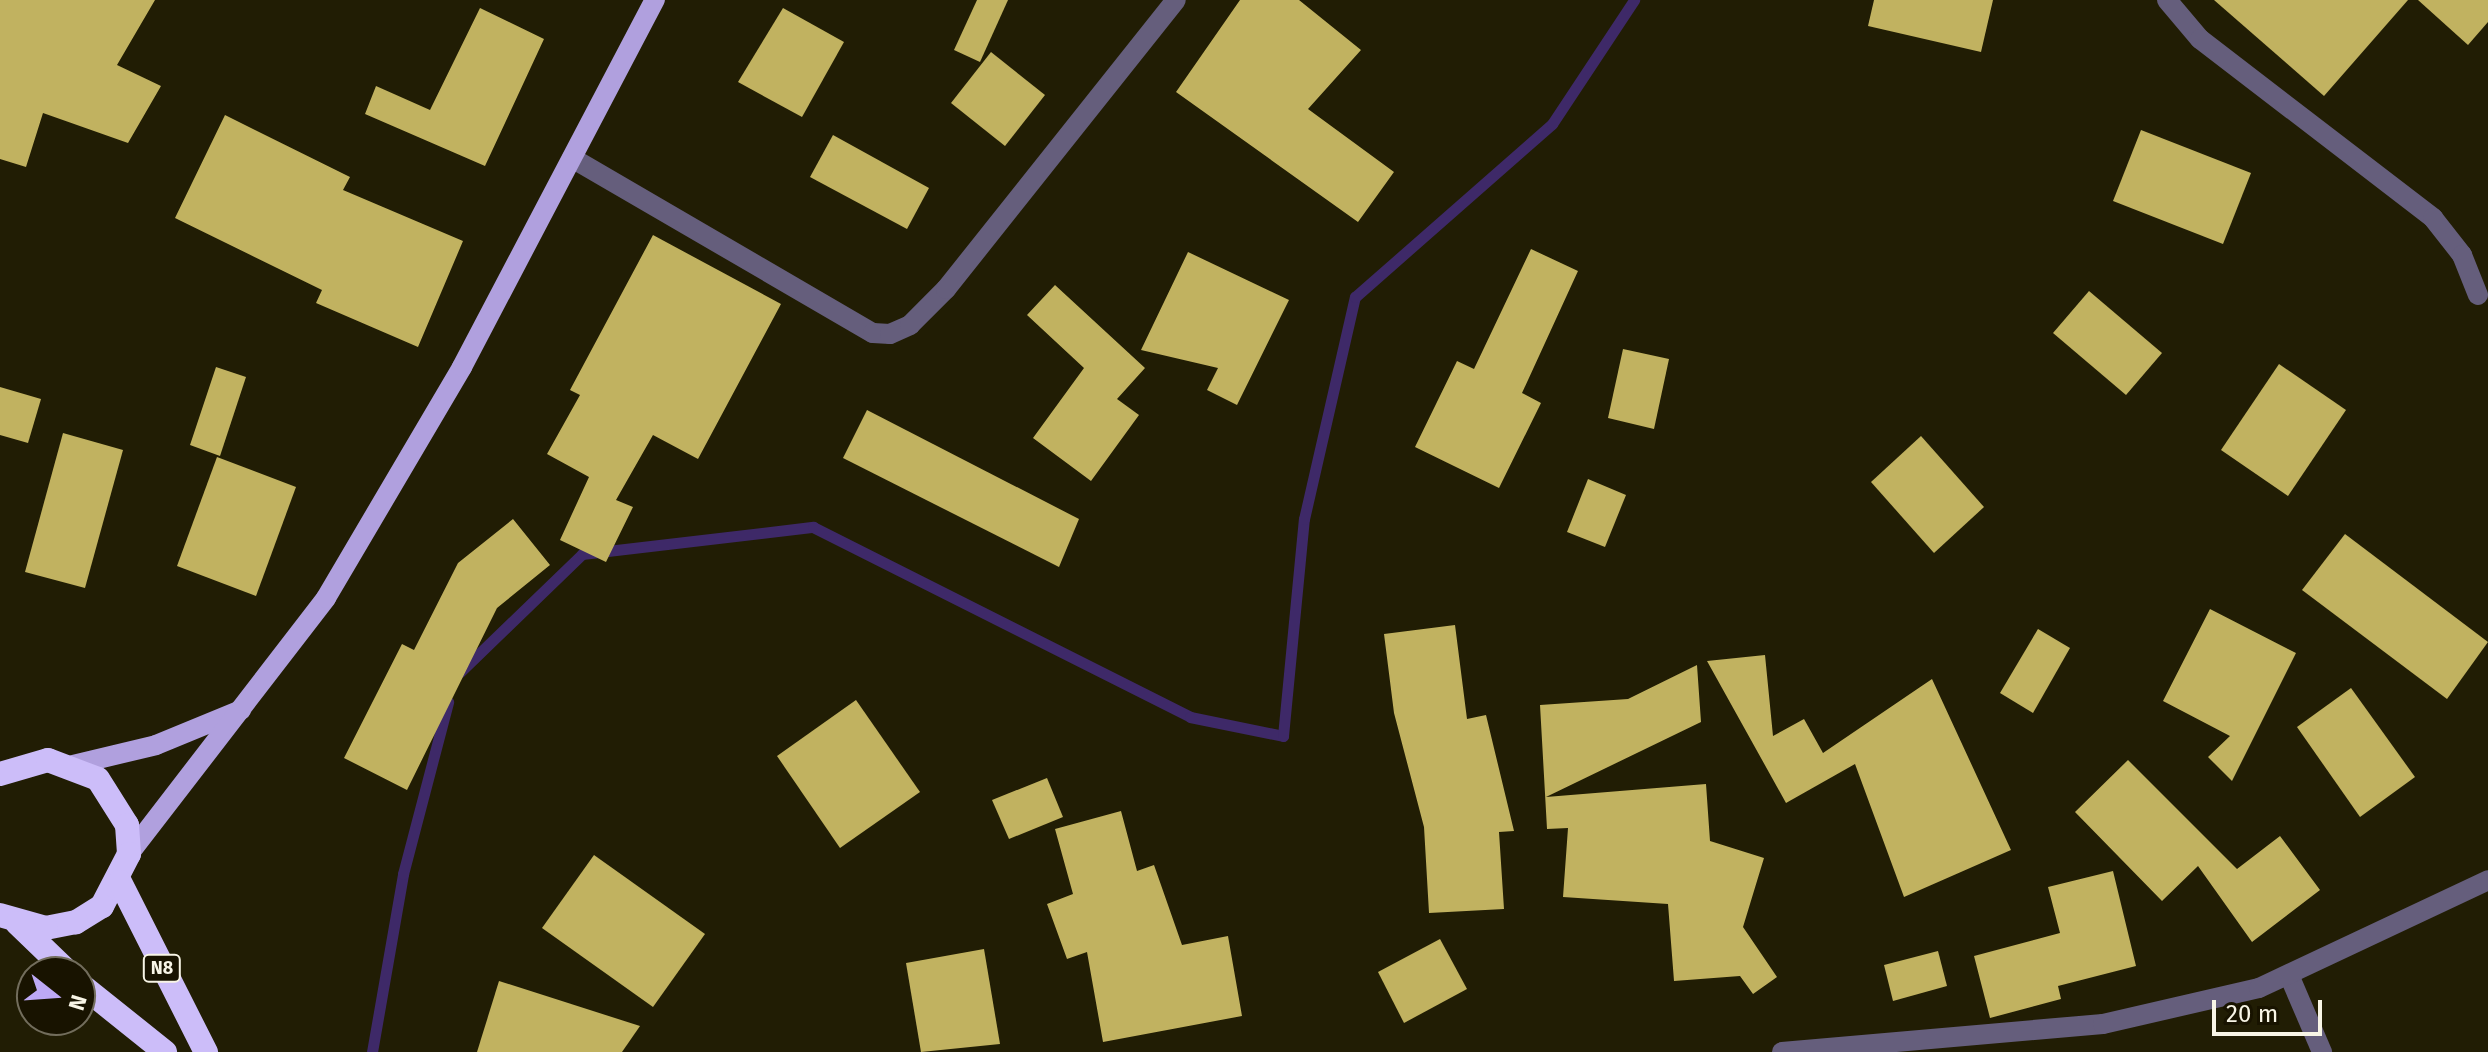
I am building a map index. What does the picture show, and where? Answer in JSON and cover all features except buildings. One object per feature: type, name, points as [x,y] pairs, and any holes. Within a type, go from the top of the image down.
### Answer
[{"type":"highway","points":[[0,774],[48,760],[73,765],[117,800],[129,854],[120,882],[76,922],[46,928],[8,919]]},
{"type":"highway","name":"N8","points":[[120,882],[206,1052]]},
{"type":"highway","points":[[8,919],[50,956]]},
{"type":"highway","points":[[96,997],[165,1052]]},
{"type":"main road","points":[[129,854],[326,598],[462,367],[655,0]]},
{"type":"main road","points":[[73,765],[156,745],[244,708]]},
{"type":"street","points":[[572,158],[873,333],[890,334],[910,325],[946,289],[1176,0]]},
{"type":"street","points":[[2167,0],[2200,39],[2433,218],[2462,255],[2478,295]]},
{"type":"street","points":[[1782,1052],[2103,1024],[2289,975],[2488,880]]},
{"type":"street","points":[[2289,975],[2322,1052]]},
{"type":"waterway","points":[[460,672],[582,554],[813,527],[1190,717],[1283,736],[1304,519],[1355,297],[1552,124],[1634,0]]},
{"type":"waterway","points":[[372,1052],[403,874],[448,702]]}]
